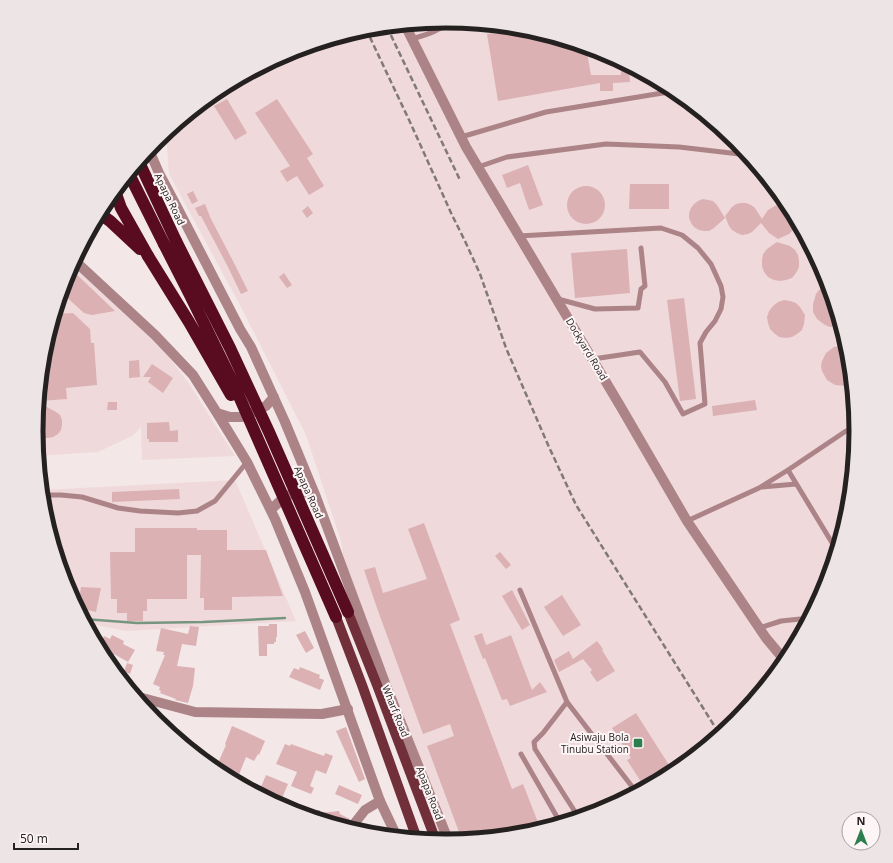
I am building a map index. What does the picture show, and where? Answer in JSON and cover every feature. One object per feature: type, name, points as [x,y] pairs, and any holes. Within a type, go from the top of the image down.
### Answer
[{"type":"highway","name":"Apapa Road","points":[[141,167],[176,241],[230,348],[269,432],[348,612]]},
{"type":"highway","points":[[132,179],[235,387],[336,618]]},
{"type":"highway","points":[[117,198],[121,208],[148,256],[189,322],[263,449]]},
{"type":"highway","points":[[105,217],[148,256]]},
{"type":"main road","name":"Apapa Road","points":[[348,612],[434,835]]},
{"type":"main road","points":[[336,618],[362,685],[414,834]]},
{"type":"street","name":"Dockyard Road","points":[[407,30],[461,137],[478,167],[593,359],[687,521],[759,628],[782,657]]},
{"type":"street","name":"Wharf Road","points":[[152,156],[240,329],[251,347],[286,422],[316,497],[385,683],[446,835]]},
{"type":"street","points":[[79,265],[155,335],[193,375],[247,462],[271,510],[305,592],[380,801],[395,832]]},
{"type":"street","points":[[217,413],[230,417],[242,417],[266,406],[274,397]]},
{"type":"street","points":[[271,510],[279,501],[290,494],[300,492],[308,493],[316,497]]},
{"type":"street","points":[[143,698],[195,712],[322,714],[348,709]]},
{"type":"street","points":[[354,824],[365,810],[380,801]]},
{"type":"lane","points":[[412,39],[440,28]]},
{"type":"lane","points":[[461,137],[546,112],[664,92]]},
{"type":"lane","points":[[478,167],[507,157],[606,144],[678,147],[740,154]]},
{"type":"lane","points":[[519,236],[661,228],[682,234],[698,248],[711,264],[721,286],[723,297],[721,309],[715,321],[706,332],[700,343],[705,404],[683,414],[665,382],[640,352],[593,359]]},
{"type":"lane","points":[[557,299],[595,309],[638,308],[641,289],[645,286],[641,248]]},
{"type":"lane","points":[[687,521],[759,488],[850,430]]},
{"type":"lane","points":[[48,495],[61,494],[82,497],[118,508],[140,511],[178,513],[197,511],[215,501],[247,462]]},
{"type":"lane","points":[[788,470],[833,545]]},
{"type":"lane","points":[[759,488],[796,484]]},
{"type":"lane","points":[[520,590],[567,702],[634,789]]},
{"type":"lane","points":[[759,628],[781,621],[803,619]]},
{"type":"lane","points":[[567,702],[543,733],[534,742],[535,749],[576,814]]},
{"type":"lane","points":[[521,754],[558,819]]},
{"type":"shaded area","points":[[446,28],[499,31],[576,49],[625,70],[648,82],[671,96],[713,128],[750,165],[767,186],[782,207],[808,253],[829,302],[836,327],[847,379],[849,405],[850,432],[847,484],[829,561],[808,610],[796,633],[782,656],[750,698],[713,735],[671,767],[648,781],[601,804],[576,814],[551,821],[499,832],[435,835],[355,630],[341,541],[306,435],[241,307],[169,174],[167,141],[201,111],[222,96],[268,70],[317,49],[394,31]]},
{"type":"shaded area","points":[[77,270],[157,342],[188,382],[235,456],[142,460],[141,427],[132,436],[98,452],[44,456],[43,432],[46,379],[64,302]]},
{"type":"shaded area","points":[[235,480],[296,621],[126,631],[92,624],[64,561],[47,490]]},
{"type":"green space","points":[[110,208],[110,215],[107,213]]},
{"type":"building","points":[[501,31],[576,49],[587,53],[591,75],[621,75],[621,69],[623,69],[629,72],[630,82],[613,83],[613,91],[600,91],[600,83],[498,101],[487,34]]},
{"type":"building","points":[[227,99],[247,133],[235,140],[214,106]]},
{"type":"building","points":[[277,99],[313,154],[307,158],[324,186],[309,195],[297,176],[287,182],[280,171],[290,166],[255,113]]},
{"type":"building","points":[[528,165],[543,205],[529,210],[520,183],[507,188],[502,175]]},
{"type":"building","points":[[630,184],[669,184],[669,209],[629,209]]},
{"type":"building","points":[[586,186],[596,189],[602,195],[605,205],[602,215],[596,221],[586,224],[576,221],[570,215],[567,205],[570,195],[576,189]]},
{"type":"building","points":[[193,191],[198,201],[192,204],[187,194]]},
{"type":"building","points":[[703,199],[713,201],[725,218],[709,231],[699,230],[694,227],[689,218],[691,208],[698,201]]},
{"type":"building","points":[[746,203],[751,205],[755,208],[762,219],[768,210],[777,205],[781,205],[794,227],[789,234],[778,239],[769,233],[761,223],[752,232],[742,235],[732,230],[725,216],[736,204]]},
{"type":"building","points":[[205,204],[211,219],[248,291],[241,294],[201,216],[199,216],[195,208]]},
{"type":"building","points":[[308,206],[313,213],[307,218],[302,211]]},
{"type":"building","points":[[777,242],[790,246],[795,250],[799,261],[799,267],[792,278],[780,281],[768,277],[762,266],[763,254]]},
{"type":"building","points":[[627,249],[630,293],[575,298],[571,253]]},
{"type":"building","points":[[76,273],[115,311],[92,315],[84,313],[66,297]]},
{"type":"building","points":[[284,273],[292,285],[287,288],[279,277]]},
{"type":"building","points":[[823,288],[836,326],[830,327],[825,325],[817,319],[813,312],[813,304],[819,290]]},
{"type":"building","points":[[684,298],[696,399],[680,401],[667,300]]},
{"type":"building","points":[[784,300],[796,303],[805,315],[802,330],[792,337],[786,338],[779,337],[770,329],[767,317],[773,306]]},
{"type":"building","points":[[73,313],[90,329],[91,343],[94,343],[97,385],[66,388],[67,399],[44,401],[46,379],[61,314]]},
{"type":"building","points":[[840,346],[847,385],[835,385],[827,380],[822,371],[822,361],[826,353],[834,347]]},
{"type":"building","points":[[139,360],[140,377],[129,378],[129,361]]},
{"type":"building","points":[[152,364],[173,378],[163,393],[148,382],[151,377],[143,377]]},
{"type":"building","points":[[755,400],[757,410],[713,416],[712,406]]},
{"type":"building","points":[[108,402],[117,402],[117,410],[107,410]]},
{"type":"building","points":[[45,406],[56,412],[60,415],[62,420],[61,430],[53,437],[43,438]]},
{"type":"building","points":[[169,422],[170,431],[178,430],[178,442],[149,442],[149,439],[147,439],[147,423]]},
{"type":"building","points":[[179,489],[180,499],[112,502],[112,492]]},
{"type":"building","points":[[424,523],[460,620],[450,624],[512,789],[523,784],[539,824],[499,832],[460,834],[427,746],[454,736],[450,724],[423,734],[364,570],[375,567],[383,593],[427,579],[408,529]]},
{"type":"building","points":[[135,528],[197,528],[197,530],[227,530],[227,550],[266,550],[283,596],[232,597],[232,610],[204,610],[204,598],[200,598],[201,555],[187,555],[187,599],[147,599],[147,611],[143,611],[143,621],[127,621],[127,613],[117,613],[117,599],[111,599],[110,552],[135,552]]},
{"type":"building","points":[[500,552],[511,565],[506,569],[495,556]]},
{"type":"building","points":[[81,587],[101,588],[96,612],[85,610],[79,598]]},
{"type":"building","points":[[512,590],[530,625],[522,630],[502,596]]},
{"type":"building","points":[[562,595],[581,625],[563,636],[544,607]]},
{"type":"building","points":[[269,624],[277,624],[276,642],[274,642],[274,644],[267,644],[267,656],[259,656],[258,626],[269,626]]},
{"type":"building","points":[[190,626],[199,627],[196,646],[182,644],[177,666],[195,668],[193,686],[188,703],[175,700],[176,699],[160,693],[160,687],[153,684],[165,655],[163,655],[164,652],[156,651],[161,628],[188,634]]},
{"type":"building","points":[[305,631],[314,648],[306,653],[296,635]]},
{"type":"building","points":[[482,633],[486,645],[511,635],[532,690],[540,682],[547,692],[510,706],[507,699],[502,700],[485,658],[483,659],[474,636]]},
{"type":"building","points":[[112,635],[124,641],[123,644],[135,650],[128,662],[114,654],[113,656],[110,655],[102,641],[104,636],[110,639]]},
{"type":"building","points":[[597,641],[615,671],[597,682],[590,672],[592,670],[583,659],[559,672],[554,660],[569,651],[573,659]]},
{"type":"building","points":[[127,663],[133,665],[130,674],[124,671]]},
{"type":"building","points":[[300,667],[320,675],[319,678],[324,680],[320,690],[289,677],[294,668],[299,670]]},
{"type":"building","name":"Asiwaju Bola Tinubu Station","points":[[636,713],[670,767],[642,784],[627,760],[631,758],[612,728]]},
{"type":"building","points":[[232,726],[265,741],[259,755],[258,754],[254,761],[246,757],[238,777],[218,764],[226,745],[225,744]]},
{"type":"building","points":[[346,727],[365,779],[359,782],[336,731]]},
{"type":"building","points":[[285,744],[290,746],[291,744],[324,756],[325,753],[333,756],[326,774],[316,770],[310,786],[314,788],[311,794],[291,786],[297,772],[276,764]]},
{"type":"building","points":[[266,775],[288,784],[281,799],[260,789]]},
{"type":"building","points":[[339,785],[362,795],[358,804],[335,794]]},
{"type":"building","points":[[308,810],[320,810],[320,813],[339,811],[340,814],[350,819],[348,822]]},
{"type":"waterway","points":[[90,619],[137,623],[203,622],[285,618]]},
{"type":"railway","points":[[389,32],[460,180]]},
{"type":"railway","points":[[369,36],[480,274],[506,348],[576,505],[717,731]]},
{"type":"place","name":"Asiwaju Bola Tinubu Station","points":[[638,743]]}]
